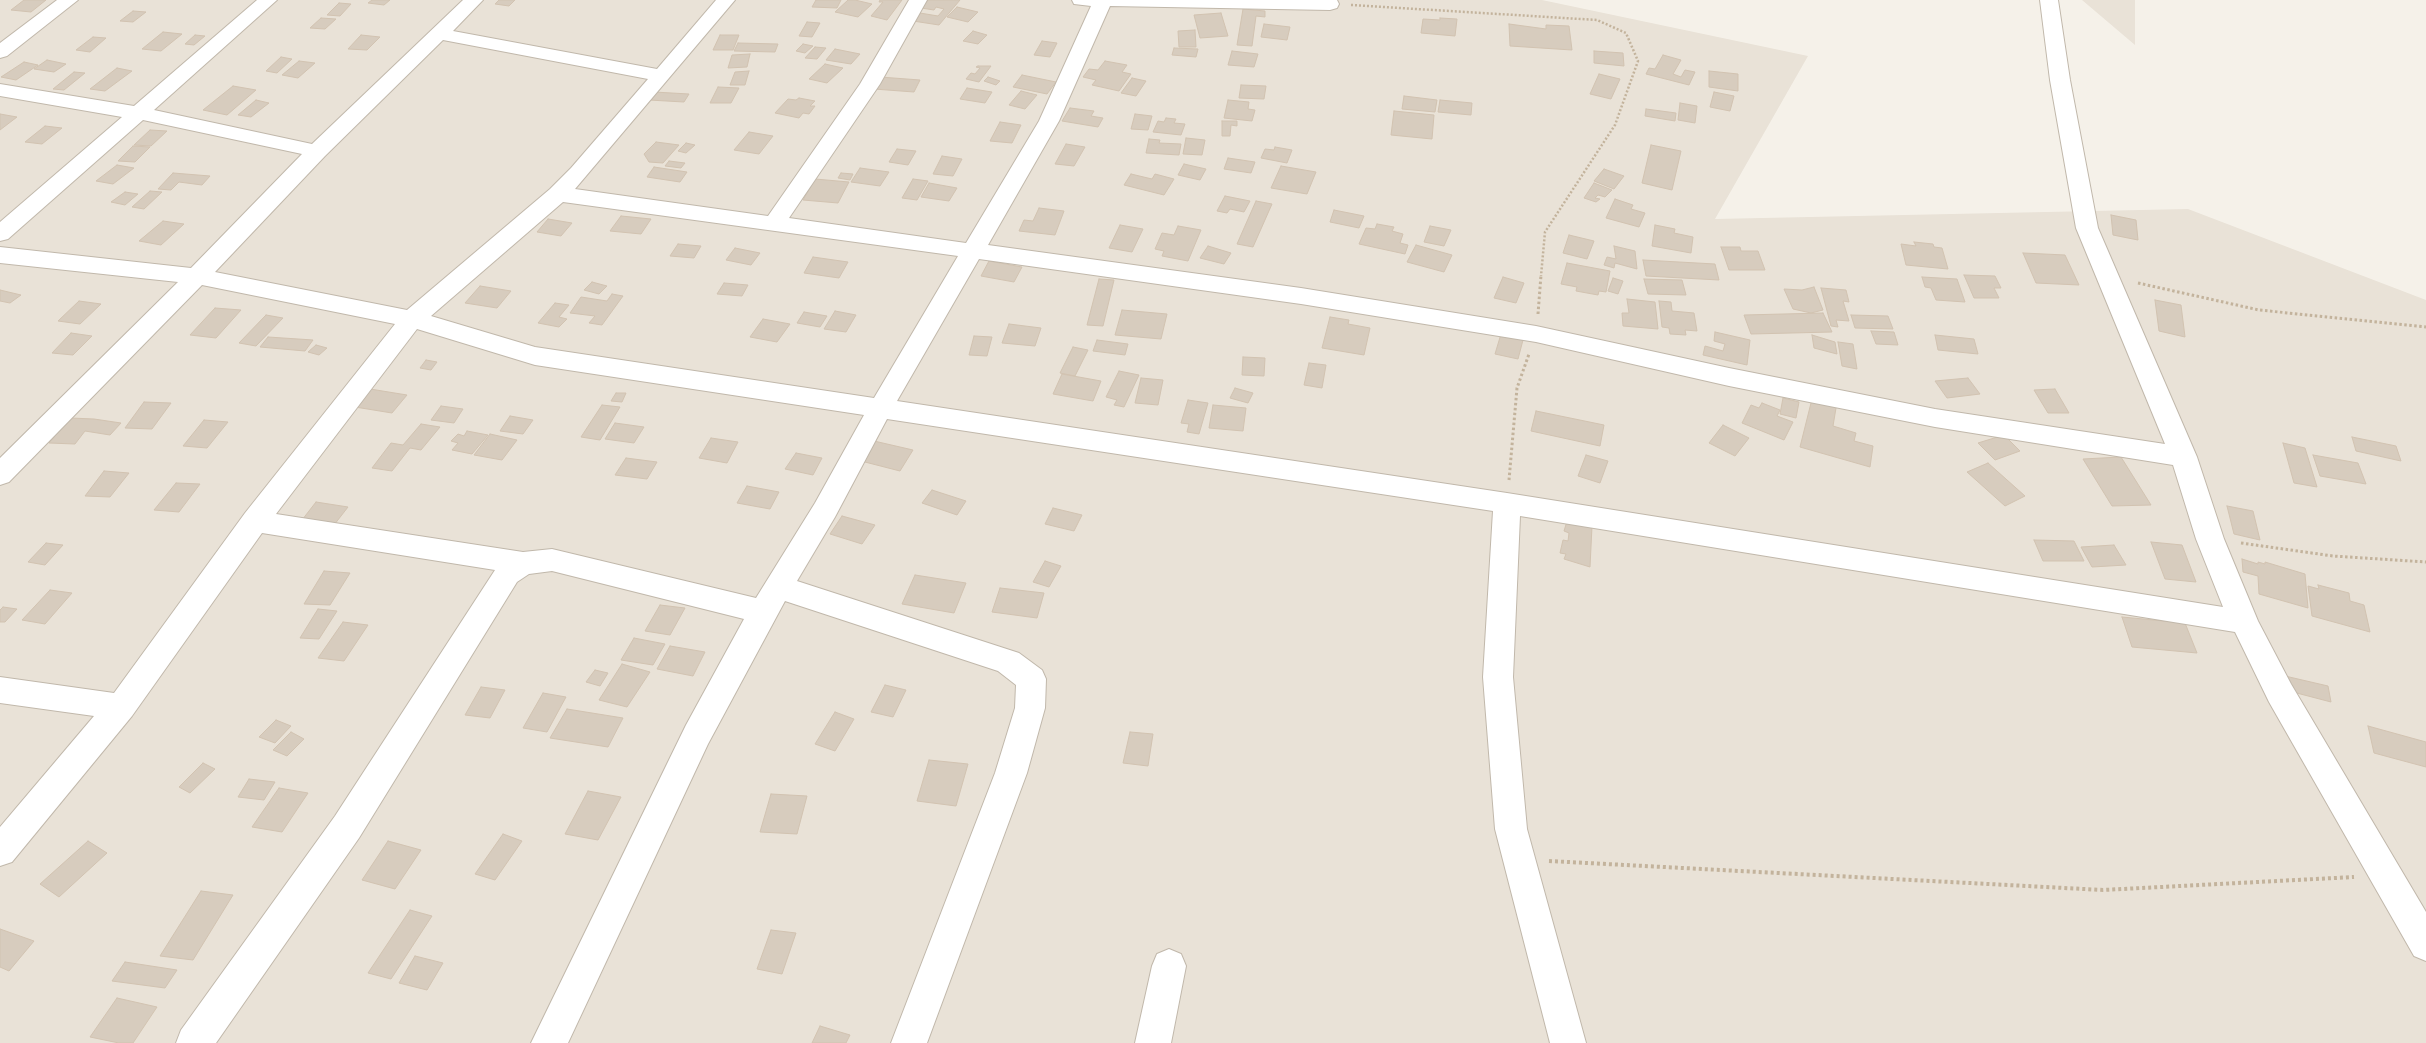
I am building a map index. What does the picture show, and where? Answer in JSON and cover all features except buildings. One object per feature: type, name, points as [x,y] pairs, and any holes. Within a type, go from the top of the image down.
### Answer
[{"type":"street","points":[[0,52],[69,0]]},
{"type":"street","points":[[0,234],[268,0]]},
{"type":"street","points":[[0,475],[197,276],[316,152],[474,0]]},
{"type":"street","points":[[0,851],[121,707],[255,521],[412,319],[558,194],[579,173],[726,0]]},
{"type":"street","points":[[775,222],[870,84],[918,0]]},
{"type":"street","points":[[1081,0],[1103,2],[1330,4]]},
{"type":"street","points":[[2049,0],[2060,80],[2087,228],[2184,457],[2210,539],[2244,622],[2280,693],[2426,944]]},
{"type":"street","points":[[549,1043],[697,734],[771,600],[825,510],[880,408],[1049,121],[1103,2]]},
{"type":"street","points":[[440,34],[661,76]]},
{"type":"street","points":[[0,90],[138,113],[316,152]]},
{"type":"street","points":[[558,194],[775,222],[1091,269],[1301,296],[1536,334],[1729,377],[1935,418],[2184,457]]},
{"type":"street","points":[[0,255],[197,276],[412,319],[535,356],[1139,449],[1507,503],[2244,622]]},
{"type":"street","points":[[1507,503],[1498,677],[1511,830],[1568,1043]]},
{"type":"street","points":[[255,521],[523,563],[552,560],[771,600],[1008,662],[1031,679],[1030,708],[1011,773],[909,1043]]},
{"type":"street","points":[[194,1043],[347,827],[507,574],[523,563]]},
{"type":"street","points":[[0,690],[121,707]]},
{"type":"street","points":[[1153,1043],[1169,966]]},
{"type":"path","points":[[1330,4],[1597,20],[1626,33],[1638,62],[1615,125],[1545,232],[1536,334],[1517,388],[1507,503]]},
{"type":"path","points":[[2108,276],[2259,310],[2426,327]]},
{"type":"path","points":[[2210,539],[2333,556],[2426,562]]},
{"type":"path","points":[[1519,860],[2103,890],[2387,875]]},
{"type":"shaded area","points":[[0,0],[1542,0],[1808,56],[1715,219],[2188,209],[2426,300],[2426,1043],[0,1043]]},
{"type":"shaded area","points":[[2082,0],[2135,0],[2135,45]]}]
